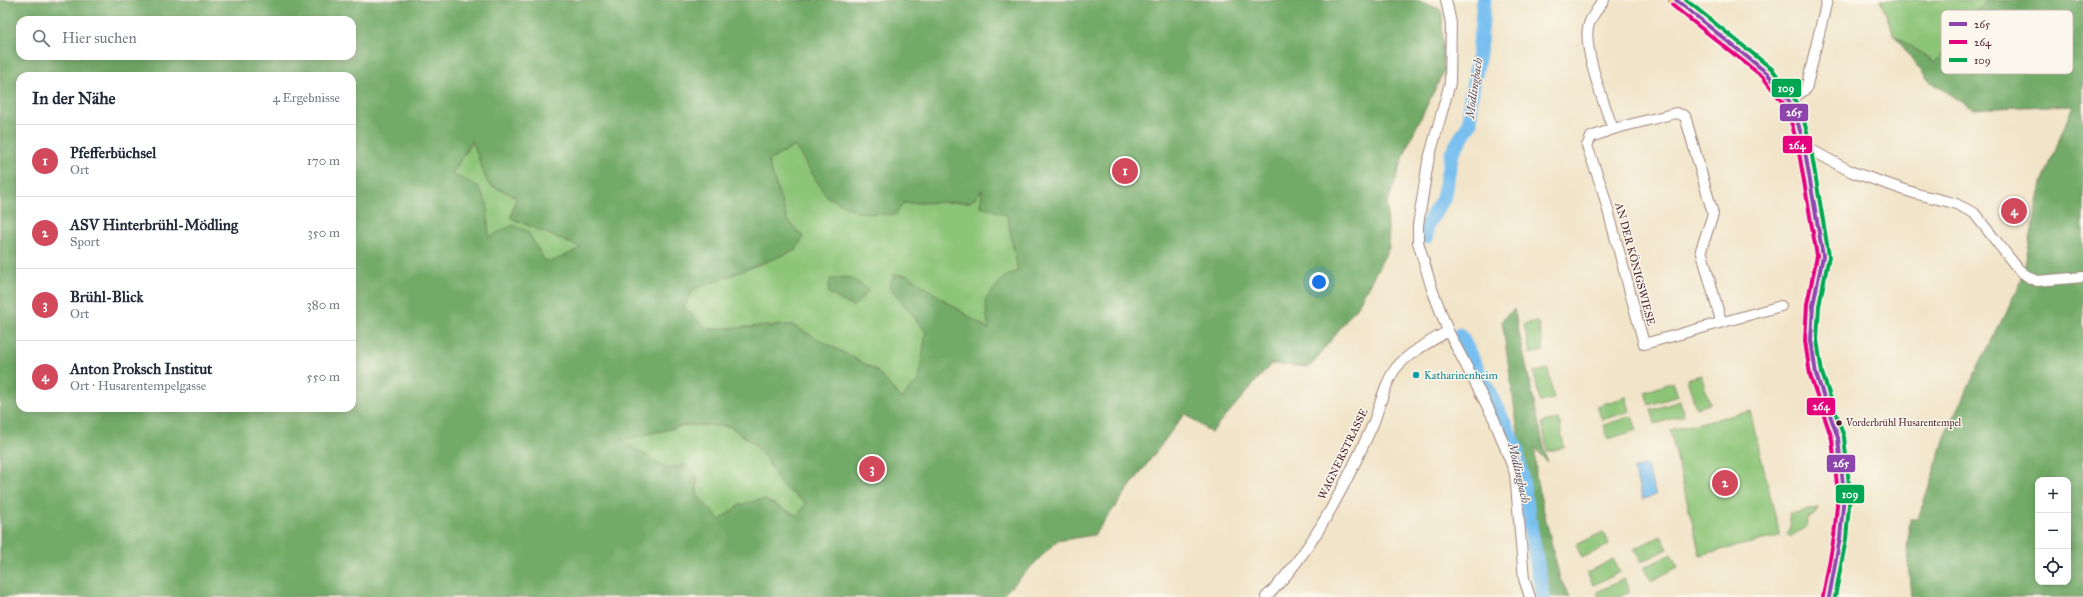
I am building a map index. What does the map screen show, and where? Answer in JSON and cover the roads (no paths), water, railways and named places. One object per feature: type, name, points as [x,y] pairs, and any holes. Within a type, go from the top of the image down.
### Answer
[{"type":"main road","points":[[1676,0],[1766,73],[1789,102],[1798,123],[1804,146],[1823,256],[1813,305],[1811,340],[1816,374],[1838,438],[1844,494],[1840,538],[1829,597]]},
{"type":"street","points":[[1446,0],[1451,22],[1450,83],[1428,162],[1418,225],[1418,242],[1448,331],[1494,419],[1515,473],[1524,579],[1530,597]]},
{"type":"street","points":[[1604,0],[1589,24],[1587,31],[1590,57],[1612,129]]},
{"type":"street","points":[[1789,102],[1806,89],[1827,0]]},
{"type":"street","name":"AN DER KÖNIGSWIESE","points":[[1721,321],[1701,250],[1713,214],[1685,116],[1676,113],[1612,129],[1591,138],[1587,146],[1602,188],[1644,344],[1721,321],[1781,306]]},
{"type":"street","points":[[1804,146],[1852,172],[1954,204],[1974,213],[2019,270],[2037,281],[2083,276]]},
{"type":"street","name":"WAGNERSTRASSE","points":[[1266,597],[1278,586],[1311,542],[1344,483],[1368,435],[1396,369],[1407,357],[1448,331]]},
{"type":"water","points":[[1646,465],[1656,495],[1643,499],[1633,469]]},
{"type":"waterway","name":"Mödlingbach","points":[[1426,237],[1426,226],[1443,199],[1452,153],[1470,123],[1470,102],[1479,54],[1484,0]]},
{"type":"waterway","name":"Mödlingbach","points":[[1460,335],[1516,447],[1543,597]]},
{"type":"place","name":"Pfefferbüchsel","points":[[1125,171]]},
{"type":"place","name":"Anton Proksch Institut","points":[[2014,211]]},
{"type":"place","name":"Katharinenheim","points":[[1416,375]]},
{"type":"place","name":"Vorderbrühl Husarentempel","points":[[1839,423]]},
{"type":"place","name":"Brühl-Blick","points":[[872,469]]},
{"type":"place","name":"ASV Hinterbrühl-Mödling","points":[[1725,483]]}]
